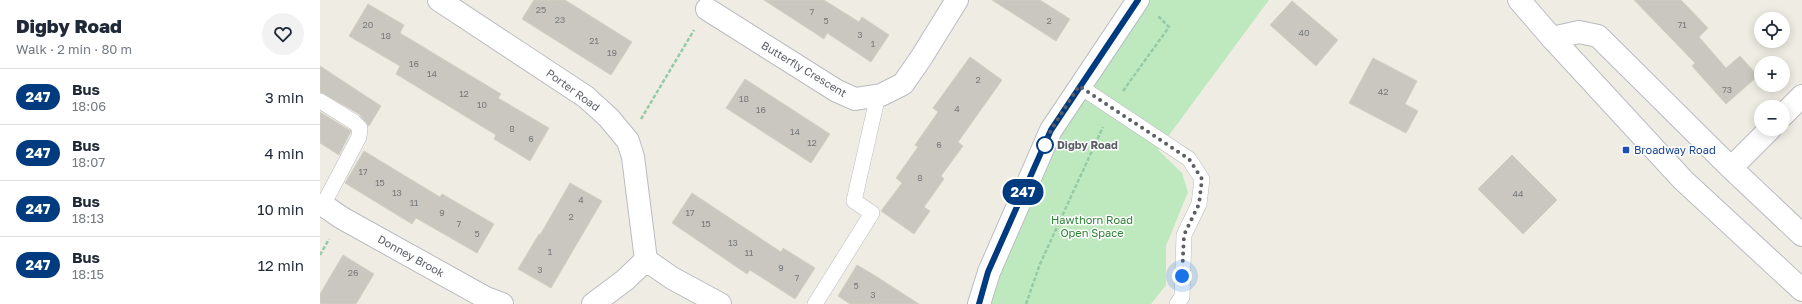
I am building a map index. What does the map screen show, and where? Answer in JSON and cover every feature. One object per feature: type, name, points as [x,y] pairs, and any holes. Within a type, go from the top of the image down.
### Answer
[{"type":"street","name":"Porter Road","points":[[439,0],[586,97],[610,118],[628,141],[633,157],[638,186],[646,260]]},
{"type":"street","name":"Butterfly Crescent","points":[[707,9],[837,91],[855,98],[878,96],[903,84],[957,0]]},
{"type":"street","points":[[1520,0],[1552,38],[1683,180],[1802,290]]},
{"type":"street","points":[[979,304],[988,272],[1051,130],[1079,86],[1145,5]]},
{"type":"street","points":[[1552,38],[1579,32],[1598,36],[1731,168],[1802,235]]},
{"type":"street","points":[[1790,109],[1802,96]]},
{"type":"street","points":[[1731,168],[1763,136]]},
{"type":"street","name":"Donney Brook","points":[[323,205],[370,234],[486,298],[502,304]]},
{"type":"street","points":[[593,304],[625,280],[646,260],[672,278],[720,304]]},
{"type":"lane","points":[[1079,86],[1189,159],[1202,179],[1199,204],[1184,235],[1182,297],[1177,304]]},
{"type":"lane","points":[[815,304],[872,213],[854,200],[878,96]]},
{"type":"lane","points":[[320,101],[354,122],[360,128],[359,137],[323,205]]},
{"type":"path","points":[[1026,304],[1040,264],[1112,107],[1169,27],[1145,5]]},
{"type":"path","points":[[628,141],[707,9]]},
{"type":"green space","name":"Hawthorn Road Open Space","points":[[1138,0],[1269,0],[1158,150],[1182,173],[1188,192],[1166,246],[1166,285],[1151,304],[979,304],[1022,194]]},
{"type":"building","points":[[534,0],[565,0],[632,42],[611,75],[522,19]]},
{"type":"building","points":[[764,0],[824,0],[859,22],[862,17],[889,35],[871,62],[827,33],[824,39]]},
{"type":"building","points":[[992,0],[1040,0],[1070,19],[1056,41]]},
{"type":"building","points":[[1634,0],[1681,0],[1708,28],[1699,37],[1726,68],[1740,56],[1754,72],[1754,80],[1726,104],[1692,66],[1695,63]]},
{"type":"building","points":[[1292,1],[1338,40],[1316,66],[1270,25]]},
{"type":"building","points":[[368,4],[404,25],[400,33],[501,94],[498,98],[549,128],[530,161],[494,139],[496,135],[396,74],[400,66],[349,36]]},
{"type":"building","points":[[970,57],[1002,80],[958,142],[963,146],[941,176],[944,179],[924,207],[930,211],[914,234],[881,211],[902,183],[896,178],[918,147],[915,145],[938,112],[933,108]]},
{"type":"building","points":[[1373,58],[1417,81],[1405,104],[1418,111],[1406,133],[1349,103]]},
{"type":"building","points":[[320,66],[381,106],[369,126],[359,114],[320,92]]},
{"type":"building","points":[[745,79],[830,134],[811,163],[726,108]]},
{"type":"building","points":[[320,112],[351,131],[339,155],[320,143]]},
{"type":"building","points":[[364,151],[440,197],[442,194],[494,224],[477,253],[416,218],[412,224],[345,183]]},
{"type":"building","points":[[1512,155],[1557,200],[1523,234],[1478,189]]},
{"type":"building","points":[[570,183],[602,201],[551,288],[518,269],[539,234],[540,235]]},
{"type":"building","points":[[692,193],[781,252],[783,248],[815,268],[795,299],[750,270],[747,274],[672,223]]},
{"type":"building","points":[[343,255],[374,274],[356,304],[320,304],[320,294]]},
{"type":"building","points":[[857,265],[919,304],[850,304],[838,296]]},
{"type":"bus line","name":"247","points":[[979,304],[988,272],[1051,130],[1079,86],[1138,0]]},
{"type":"place","name":"Digby Road","points":[[1045,145]]},
{"type":"place","name":"Broadway Road","points":[[1626,150]]},
{"type":"route","points":[[1045,145],[1051,130],[1079,86],[1189,159],[1202,179],[1199,204],[1184,235],[1182,276]]}]
